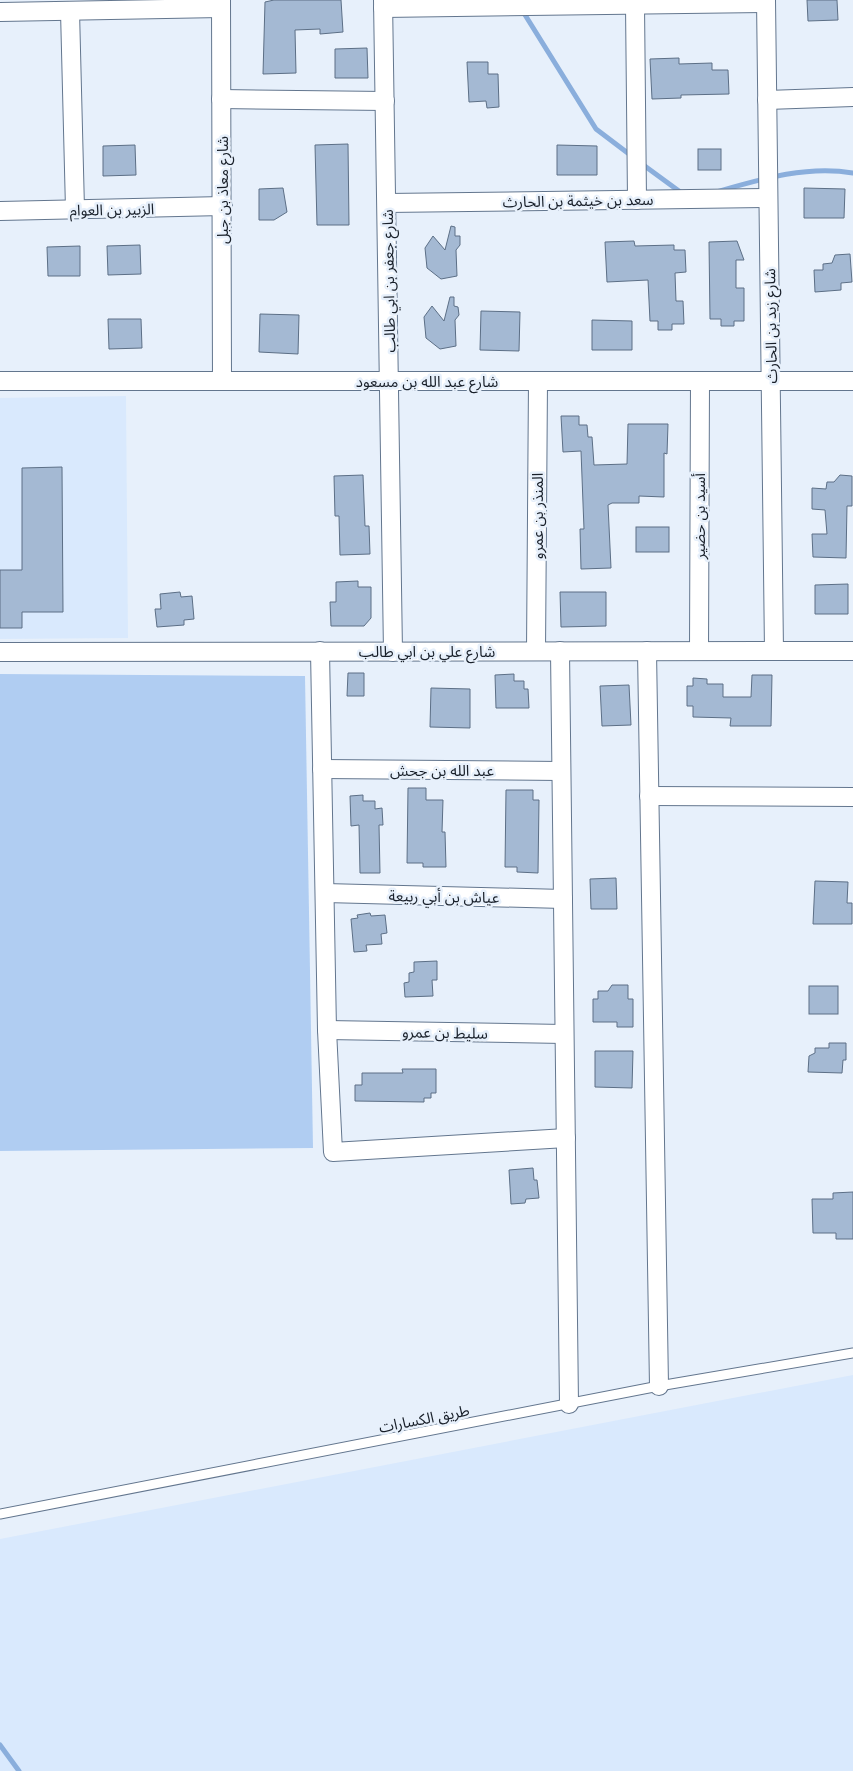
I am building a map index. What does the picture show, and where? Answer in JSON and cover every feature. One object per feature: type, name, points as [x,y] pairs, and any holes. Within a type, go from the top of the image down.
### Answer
[{"type":"street","points":[[383,4],[635,5],[766,2]]},
{"type":"street","name":"شارع زيد بن الحارث","points":[[766,2],[774,651]]},
{"type":"street","points":[[0,12],[70,11],[221,4]]},
{"type":"street","name":"شارع معاذ بن جبل","points":[[221,4],[222,381]]},
{"type":"street","name":"شارع جعفر بن ابي طالب","points":[[383,4],[393,652]]},
{"type":"street","points":[[635,5],[637,200]]},
{"type":"street","points":[[70,11],[75,209]]},
{"type":"street","points":[[767,100],[853,98]]},
{"type":"street","points":[[221,99],[385,101]]},
{"type":"street","name":"سعد بن خيثمة بن الحارث","points":[[386,203],[768,198]]},
{"type":"street","name":"الزبير بن العوام","points":[[0,211],[223,206]]},
{"type":"street","name":"شارع عبد الله بن مسعود","points":[[0,381],[853,381]]},
{"type":"street","name":"المنذر بن عمرو","points":[[536,651],[538,381]]},
{"type":"street","name":"أسيد بن حضير","points":[[699,651],[700,381]]},
{"type":"street","points":[[560,651],[569,1404]]},
{"type":"street","points":[[647,651],[659,1386]]},
{"type":"street","name":"شارع علي بن ابي طالب","points":[[0,652],[853,651]]},
{"type":"street","points":[[320,652],[327,1030],[333,1152],[566,1138]]},
{"type":"street","name":"عبد الله بن جحش","points":[[322,770],[561,772]]},
{"type":"street","points":[[649,796],[853,798]]},
{"type":"street","name":"عياش بن أبي ربيعة","points":[[324,894],[563,899]]},
{"type":"street","name":"سليط بن عمرو","points":[[327,1030],[564,1034]]},
{"type":"lane","name":"طريق الكسارات","points":[[0,1514],[659,1386],[853,1353]]},
{"type":"shaded area","points":[[126,396],[128,638],[0,639],[0,398]]},
{"type":"shaded area","points":[[0,674],[305,676],[313,1148],[0,1151]]},
{"type":"shaded area","points":[[853,1375],[853,1771],[0,1771],[0,1539]]},
{"type":"building","points":[[274,0],[341,0],[343,32],[320,34],[320,29],[295,30],[296,73],[263,74],[265,2]]},
{"type":"building","points":[[807,0],[837,0],[838,20],[808,21]]},
{"type":"building","points":[[367,48],[368,78],[335,78],[335,49]]},
{"type":"building","points":[[679,58],[679,64],[712,63],[712,70],[728,70],[729,94],[681,95],[681,98],[652,99],[650,59]]},
{"type":"building","points":[[467,62],[488,62],[488,74],[498,74],[499,107],[487,108],[486,101],[469,102]]},
{"type":"building","points":[[348,144],[349,225],[317,225],[315,145]]},
{"type":"building","points":[[135,145],[136,175],[103,176],[103,146]]},
{"type":"building","points":[[557,145],[597,146],[597,175],[557,175]]},
{"type":"building","points":[[698,149],[721,149],[721,170],[698,170]]},
{"type":"building","points":[[283,188],[287,212],[274,220],[259,220],[259,189]]},
{"type":"building","points":[[804,188],[845,189],[844,218],[804,218]]},
{"type":"building","points":[[451,226],[455,227],[455,236],[460,236],[460,245],[456,250],[457,276],[441,279],[427,268],[425,248],[433,236],[445,250]]},
{"type":"building","points":[[634,241],[635,246],[674,245],[674,250],[685,250],[686,272],[675,273],[676,301],[683,301],[684,324],[672,324],[672,330],[658,330],[658,321],[650,321],[648,280],[607,282],[605,242]]},
{"type":"building","points":[[737,241],[744,260],[736,260],[736,288],[744,288],[744,321],[734,321],[734,326],[721,326],[721,319],[710,319],[709,242]]},
{"type":"building","points":[[140,245],[141,274],[108,275],[107,246]]},
{"type":"building","points":[[80,246],[80,276],[48,276],[47,247]]},
{"type":"building","points":[[850,254],[852,282],[841,283],[841,290],[815,292],[814,270],[823,270],[823,264],[832,263],[835,255]]},
{"type":"building","points":[[450,297],[454,297],[454,306],[458,307],[459,315],[455,320],[456,346],[440,349],[426,338],[424,317],[432,306],[444,321]]},
{"type":"building","points":[[481,311],[520,312],[519,351],[480,350]]},
{"type":"building","points":[[260,314],[299,315],[298,354],[259,352]]},
{"type":"building","points":[[108,319],[141,319],[142,348],[109,349]]},
{"type":"building","points":[[592,320],[632,321],[632,350],[592,350]]},
{"type":"building","points":[[561,416],[579,416],[579,425],[587,425],[588,437],[592,437],[594,465],[627,464],[628,424],[668,424],[667,454],[664,453],[664,497],[639,496],[639,503],[612,503],[608,505],[611,568],[581,569],[580,529],[584,529],[581,451],[563,452]]},
{"type":"building","points":[[62,467],[63,612],[22,612],[22,628],[0,628],[0,570],[22,570],[22,468]]},
{"type":"building","points":[[363,475],[365,526],[369,526],[370,554],[340,555],[339,516],[335,516],[334,476]]},
{"type":"building","points":[[840,475],[852,476],[852,506],[847,506],[846,558],[813,557],[812,534],[827,534],[825,510],[812,509],[812,488],[826,489],[827,482],[834,482]]},
{"type":"building","points":[[636,527],[669,527],[669,552],[636,552]]},
{"type":"building","points":[[358,581],[358,587],[371,587],[371,618],[364,626],[331,626],[330,602],[336,602],[336,582]]},
{"type":"building","points":[[848,584],[848,614],[815,614],[815,585]]},
{"type":"building","points":[[180,592],[181,597],[192,596],[194,619],[184,620],[184,625],[157,627],[155,609],[161,609],[160,594]]},
{"type":"building","points":[[560,592],[606,592],[606,626],[561,627]]},
{"type":"building","points":[[348,673],[364,673],[364,696],[347,696]]},
{"type":"building","points":[[514,674],[514,681],[524,681],[524,689],[528,689],[529,708],[496,708],[495,675]]},
{"type":"building","points":[[752,675],[772,675],[771,726],[730,726],[731,718],[693,717],[693,706],[687,706],[687,686],[693,686],[693,678],[707,679],[707,684],[723,684],[723,697],[751,697]]},
{"type":"building","points":[[629,685],[631,725],[602,726],[600,686]]},
{"type":"building","points":[[431,688],[470,689],[470,728],[430,727]]},
{"type":"building","points":[[408,788],[426,788],[426,800],[443,800],[442,832],[445,832],[446,867],[423,867],[423,863],[407,863]]},
{"type":"building","points":[[506,790],[533,790],[533,800],[539,800],[538,873],[517,872],[517,867],[505,867]]},
{"type":"building","points":[[363,795],[363,801],[375,801],[375,809],[382,808],[383,825],[379,825],[380,873],[360,873],[359,825],[351,826],[350,796]]},
{"type":"building","points":[[616,878],[617,909],[591,909],[590,879]]},
{"type":"building","points":[[815,881],[848,882],[847,903],[852,903],[852,924],[813,924]]},
{"type":"building","points":[[370,913],[371,916],[385,915],[387,933],[381,934],[382,944],[366,945],[367,951],[354,952],[351,919],[358,918],[357,915]]},
{"type":"building","points":[[437,961],[437,980],[432,980],[433,996],[405,997],[404,983],[409,982],[409,973],[414,972],[414,962]]},
{"type":"building","points":[[612,985],[628,985],[628,999],[633,999],[633,1027],[617,1027],[617,1022],[593,1022],[593,999],[598,999],[598,991],[608,991]]},
{"type":"building","points":[[809,986],[838,986],[838,1014],[809,1014]]},
{"type":"building","points":[[829,1043],[846,1043],[846,1060],[843,1060],[842,1073],[808,1072],[809,1056],[815,1053],[815,1048],[829,1048]]},
{"type":"building","points":[[595,1051],[633,1051],[632,1088],[595,1087]]},
{"type":"building","points":[[402,1069],[436,1069],[436,1093],[431,1093],[431,1098],[424,1098],[424,1102],[355,1101],[355,1085],[362,1085],[362,1073],[403,1073]]},
{"type":"building","points":[[533,1168],[534,1180],[537,1180],[539,1198],[526,1199],[525,1203],[511,1204],[509,1170]]},
{"type":"building","points":[[853,1192],[853,1239],[836,1239],[836,1233],[813,1233],[812,1199],[833,1199],[833,1193]]},
{"type":"waterway","points":[[522,10],[596,129],[633,157]]},
{"type":"waterway","points":[[642,164],[683,194]]},
{"type":"waterway","points":[[716,192],[767,178],[801,172],[836,171],[853,173]]},
{"type":"waterway","points":[[0,1745],[19,1771]]}]
